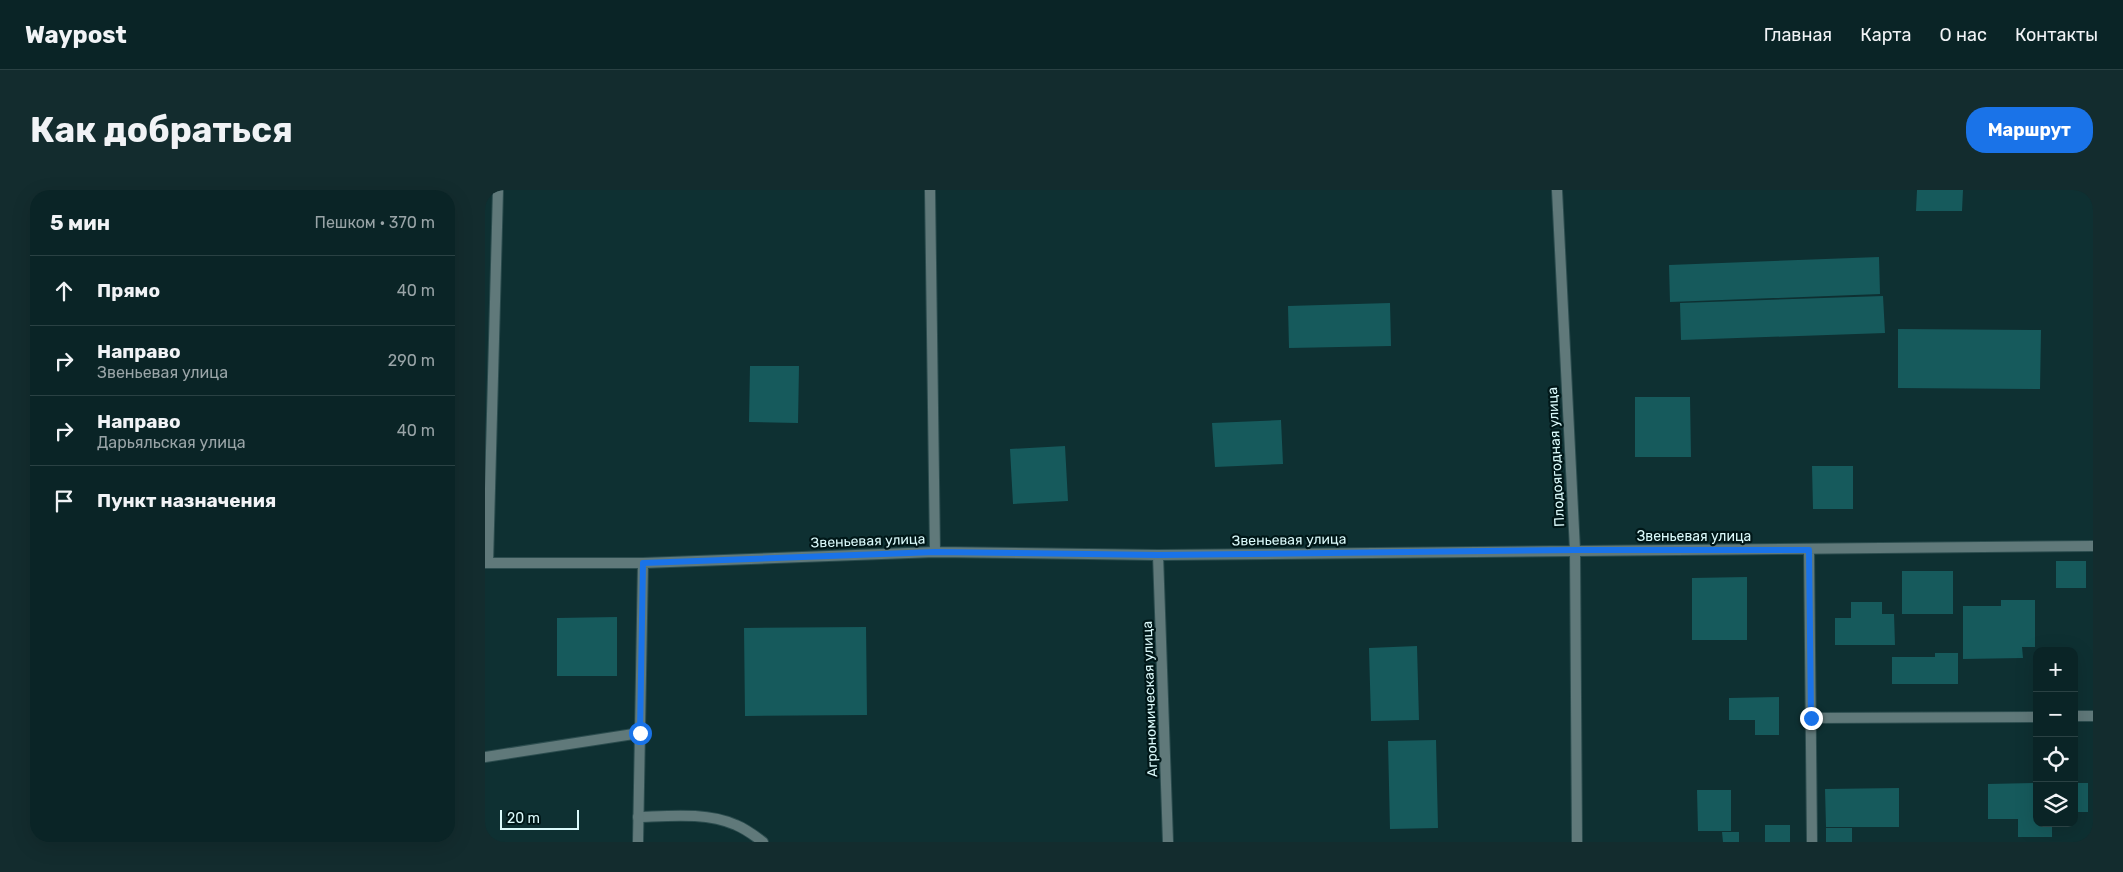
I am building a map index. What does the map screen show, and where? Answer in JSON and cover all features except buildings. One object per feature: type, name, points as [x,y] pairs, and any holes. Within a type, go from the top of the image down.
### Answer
[{"type":"street","points":[[487,563],[498,190]]},
{"type":"street","points":[[930,190],[935,552]]},
{"type":"street","name":"Плодоягодная улица","points":[[1557,190],[1575,550],[1577,842]]},
{"type":"street","name":"Звеньевая улица","points":[[487,563],[643,563],[935,552],[1158,555],[2093,546]]},
{"type":"street","points":[[1809,550],[1812,842]]},
{"type":"street","name":"Агрономическая улица","points":[[1158,555],[1168,842]]},
{"type":"street","points":[[638,842],[643,563]]},
{"type":"street","points":[[2078,716],[2093,716]]},
{"type":"street","points":[[1811,718],[2033,717]]},
{"type":"street","points":[[485,757],[640,733]]},
{"type":"street","points":[[638,817],[678,815],[707,817],[737,825],[763,842]]},
{"type":"route","points":[[640,733],[643,563],[935,552],[1158,555],[1575,550],[1809,550],[1811,718]]}]
